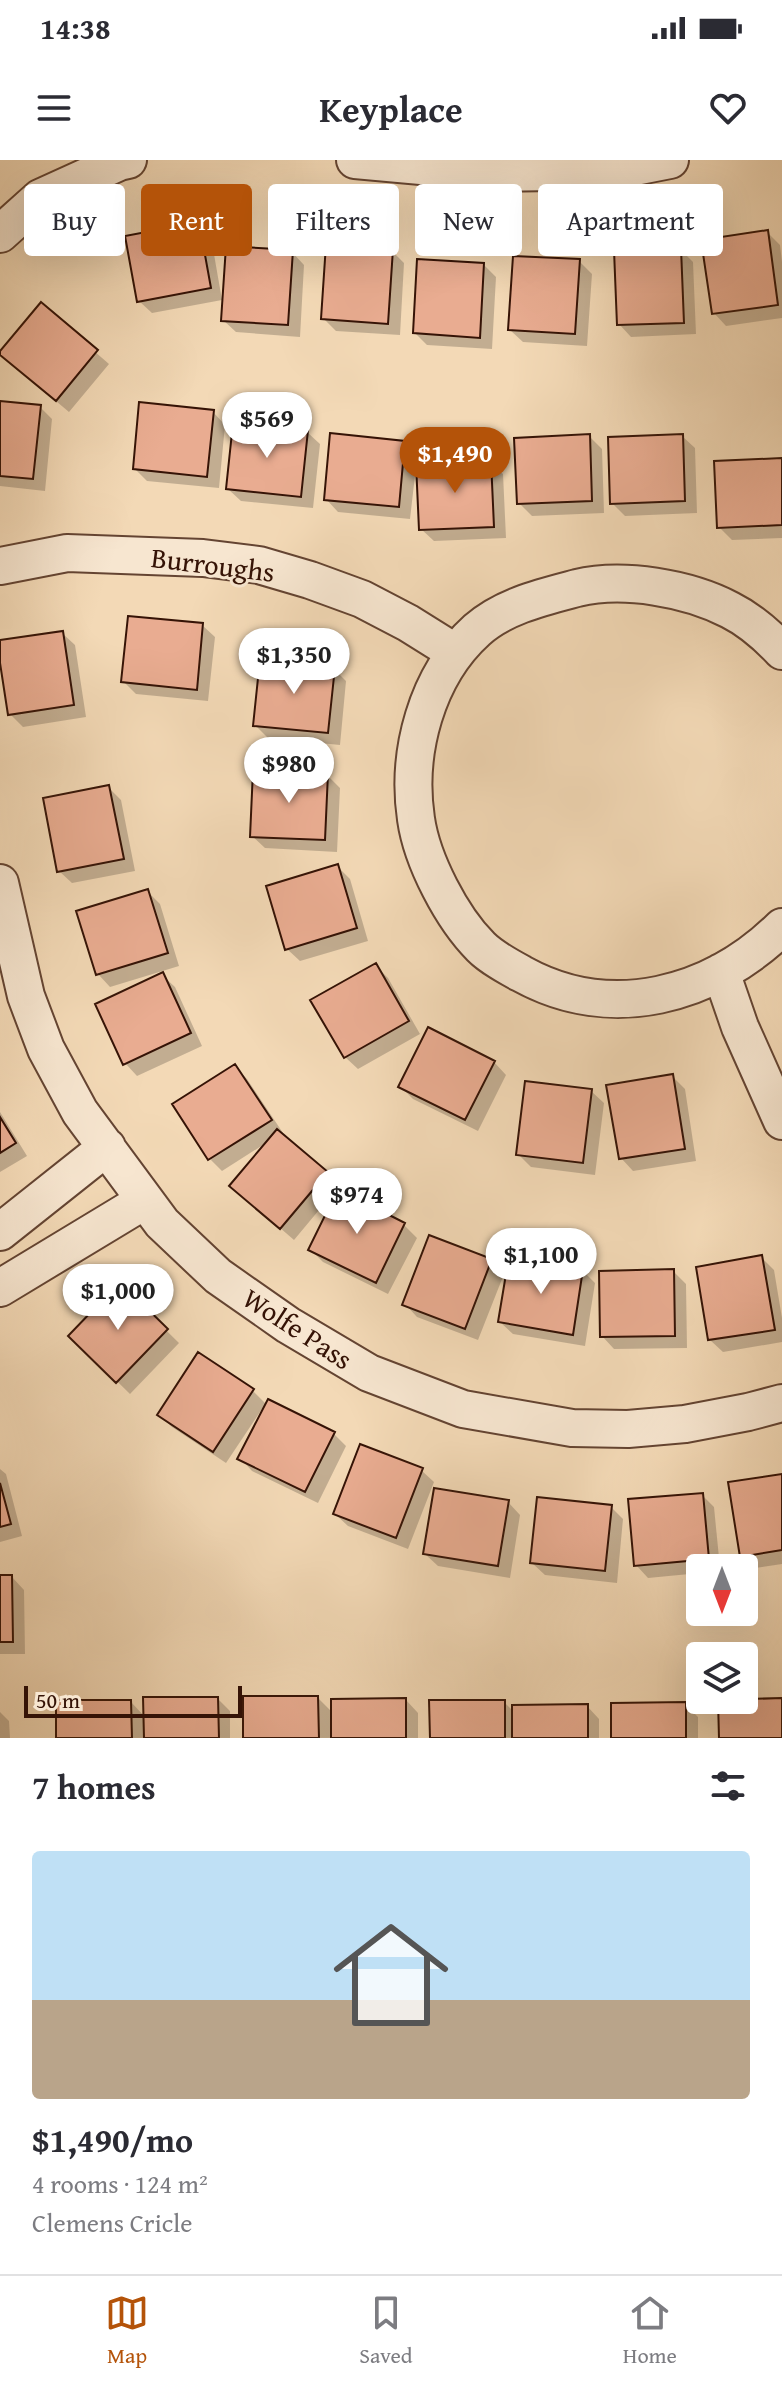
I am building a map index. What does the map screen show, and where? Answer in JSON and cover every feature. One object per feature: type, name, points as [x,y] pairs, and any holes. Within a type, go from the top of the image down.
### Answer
[{"type":"street","points":[[0,234],[40,198],[128,160]]},
{"type":"street","points":[[355,160],[498,173],[614,171],[670,160]]},
{"type":"street","name":"Burroughs","points":[[0,566],[67,553],[203,558],[259,565],[362,599],[456,653]]},
{"type":"street","points":[[782,651],[762,631],[730,609],[685,593],[628,583],[589,585],[542,597],[501,614],[477,630],[456,653],[436,683],[423,718],[415,759],[416,819],[422,844],[456,916],[483,949],[545,987],[582,997],[632,1000],[686,988],[721,972],[760,948],[782,927]]},
{"type":"street","name":"Wolfe Pass","points":[[0,883],[26,996],[46,1049],[80,1112],[162,1223],[218,1276],[288,1325],[369,1373],[463,1409],[572,1428],[628,1429],[685,1424],[782,1403]]},
{"type":"street","points":[[721,972],[740,1027],[782,1121]]},
{"type":"street","points":[[0,1232],[107,1147]]},
{"type":"street","points":[[0,1288],[144,1201]]},
{"type":"building","points":[[768,230],[778,305],[712,314],[703,256],[723,256],[723,237]]},
{"type":"building","points":[[141,233],[141,256],[205,256],[211,288],[137,302],[125,236]]},
{"type":"building","points":[[252,248],[268,249],[268,256],[293,256],[288,325],[221,321],[225,256],[252,256]]},
{"type":"building","points":[[325,256],[393,256],[388,324],[321,319]]},
{"type":"building","points":[[513,256],[580,259],[575,334],[508,330]]},
{"type":"building","points":[[614,256],[681,256],[684,323],[617,325]]},
{"type":"building","points":[[417,259],[484,263],[480,338],[413,333]]},
{"type":"building","points":[[41,302],[98,350],[56,401],[0,355],[0,351]]},
{"type":"building","points":[[0,401],[41,405],[33,479],[0,476]]},
{"type":"building","points":[[139,402],[214,410],[207,477],[133,469]]},
{"type":"building","points":[[233,423],[308,430],[301,497],[226,489]]},
{"type":"building","points":[[330,433],[405,441],[399,507],[324,500]]},
{"type":"building","points":[[590,434],[592,501],[517,504],[514,438]]},
{"type":"building","points":[[683,434],[685,501],[610,504],[608,437]]},
{"type":"building","points":[[782,458],[782,525],[717,528],[714,461]]},
{"type":"building","points":[[491,460],[494,527],[419,530],[416,463]]},
{"type":"building","points":[[128,616],[203,623],[197,690],[121,682]]},
{"type":"building","points":[[63,631],[74,705],[8,715],[0,663],[0,640]]},
{"type":"building","points":[[260,659],[335,667],[328,733],[253,726]]},
{"type":"building","points":[[253,770],[328,773],[325,840],[250,837]]},
{"type":"building","points":[[109,785],[124,859],[57,872],[43,798]]},
{"type":"building","points":[[338,864],[357,928],[285,950],[266,886]]},
{"type":"building","points":[[148,889],[168,953],[96,975],[76,911]]},
{"type":"building","points":[[376,963],[409,1021],[344,1058],[310,1000]]},
{"type":"building","points":[[163,972],[191,1033],[123,1065],[95,1004]]},
{"type":"building","points":[[428,1027],[495,1061],[465,1120],[398,1087]]},
{"type":"building","points":[[235,1064],[272,1120],[208,1160],[172,1104]]},
{"type":"building","points":[[673,1074],[685,1149],[619,1159],[606,1085]]},
{"type":"building","points":[[525,1081],[592,1089],[583,1163],[516,1155]]},
{"type":"building","points":[[0,1117],[16,1143],[0,1153]]},
{"type":"building","points":[[277,1129],[328,1172],[280,1229],[229,1186]]},
{"type":"building","points":[[338,1189],[405,1223],[376,1283],[308,1250]]},
{"type":"building","points":[[429,1235],[492,1259],[465,1329],[402,1305]]},
{"type":"building","points":[[762,1255],[775,1330],[708,1340],[696,1267]]},
{"type":"building","points":[[509,1256],[583,1269],[573,1335],[498,1322]]},
{"type":"building","points":[[674,1269],[675,1336],[600,1337],[599,1271]]},
{"type":"building","points":[[120,1282],[168,1329],[116,1383],[68,1336]]},
{"type":"building","points":[[198,1352],[254,1389],[213,1452],[157,1415]]},
{"type":"building","points":[[268,1399],[335,1432],[305,1492],[237,1459]]},
{"type":"building","points":[[360,1444],[423,1468],[396,1538],[333,1514]]},
{"type":"building","points":[[782,1474],[782,1550],[740,1554],[728,1482]]},
{"type":"building","points":[[0,1483],[11,1524],[0,1527]]},
{"type":"building","points":[[434,1488],[509,1500],[498,1566],[423,1554]]},
{"type":"building","points":[[703,1493],[709,1554],[686,1554],[686,1561],[634,1566],[628,1499]]},
{"type":"building","points":[[537,1497],[612,1505],[605,1571],[530,1563]]},
{"type":"building","points":[[0,1575],[12,1575],[13,1642],[0,1642]]},
{"type":"building","points":[[243,1696],[318,1696],[319,1738],[243,1738]]},
{"type":"building","points":[[143,1697],[218,1697],[219,1738],[144,1738]]},
{"type":"building","points":[[406,1698],[406,1738],[331,1738],[331,1699]]},
{"type":"building","points":[[782,1698],[782,1738],[719,1738],[718,1714],[758,1714],[758,1699]]},
{"type":"building","points":[[56,1700],[131,1700],[132,1738],[56,1738]]},
{"type":"building","points":[[429,1700],[505,1700],[505,1738],[430,1738]]},
{"type":"building","points":[[686,1702],[686,1738],[611,1738],[611,1703]]},
{"type":"building","points":[[588,1704],[588,1738],[512,1738],[512,1705]]}]
